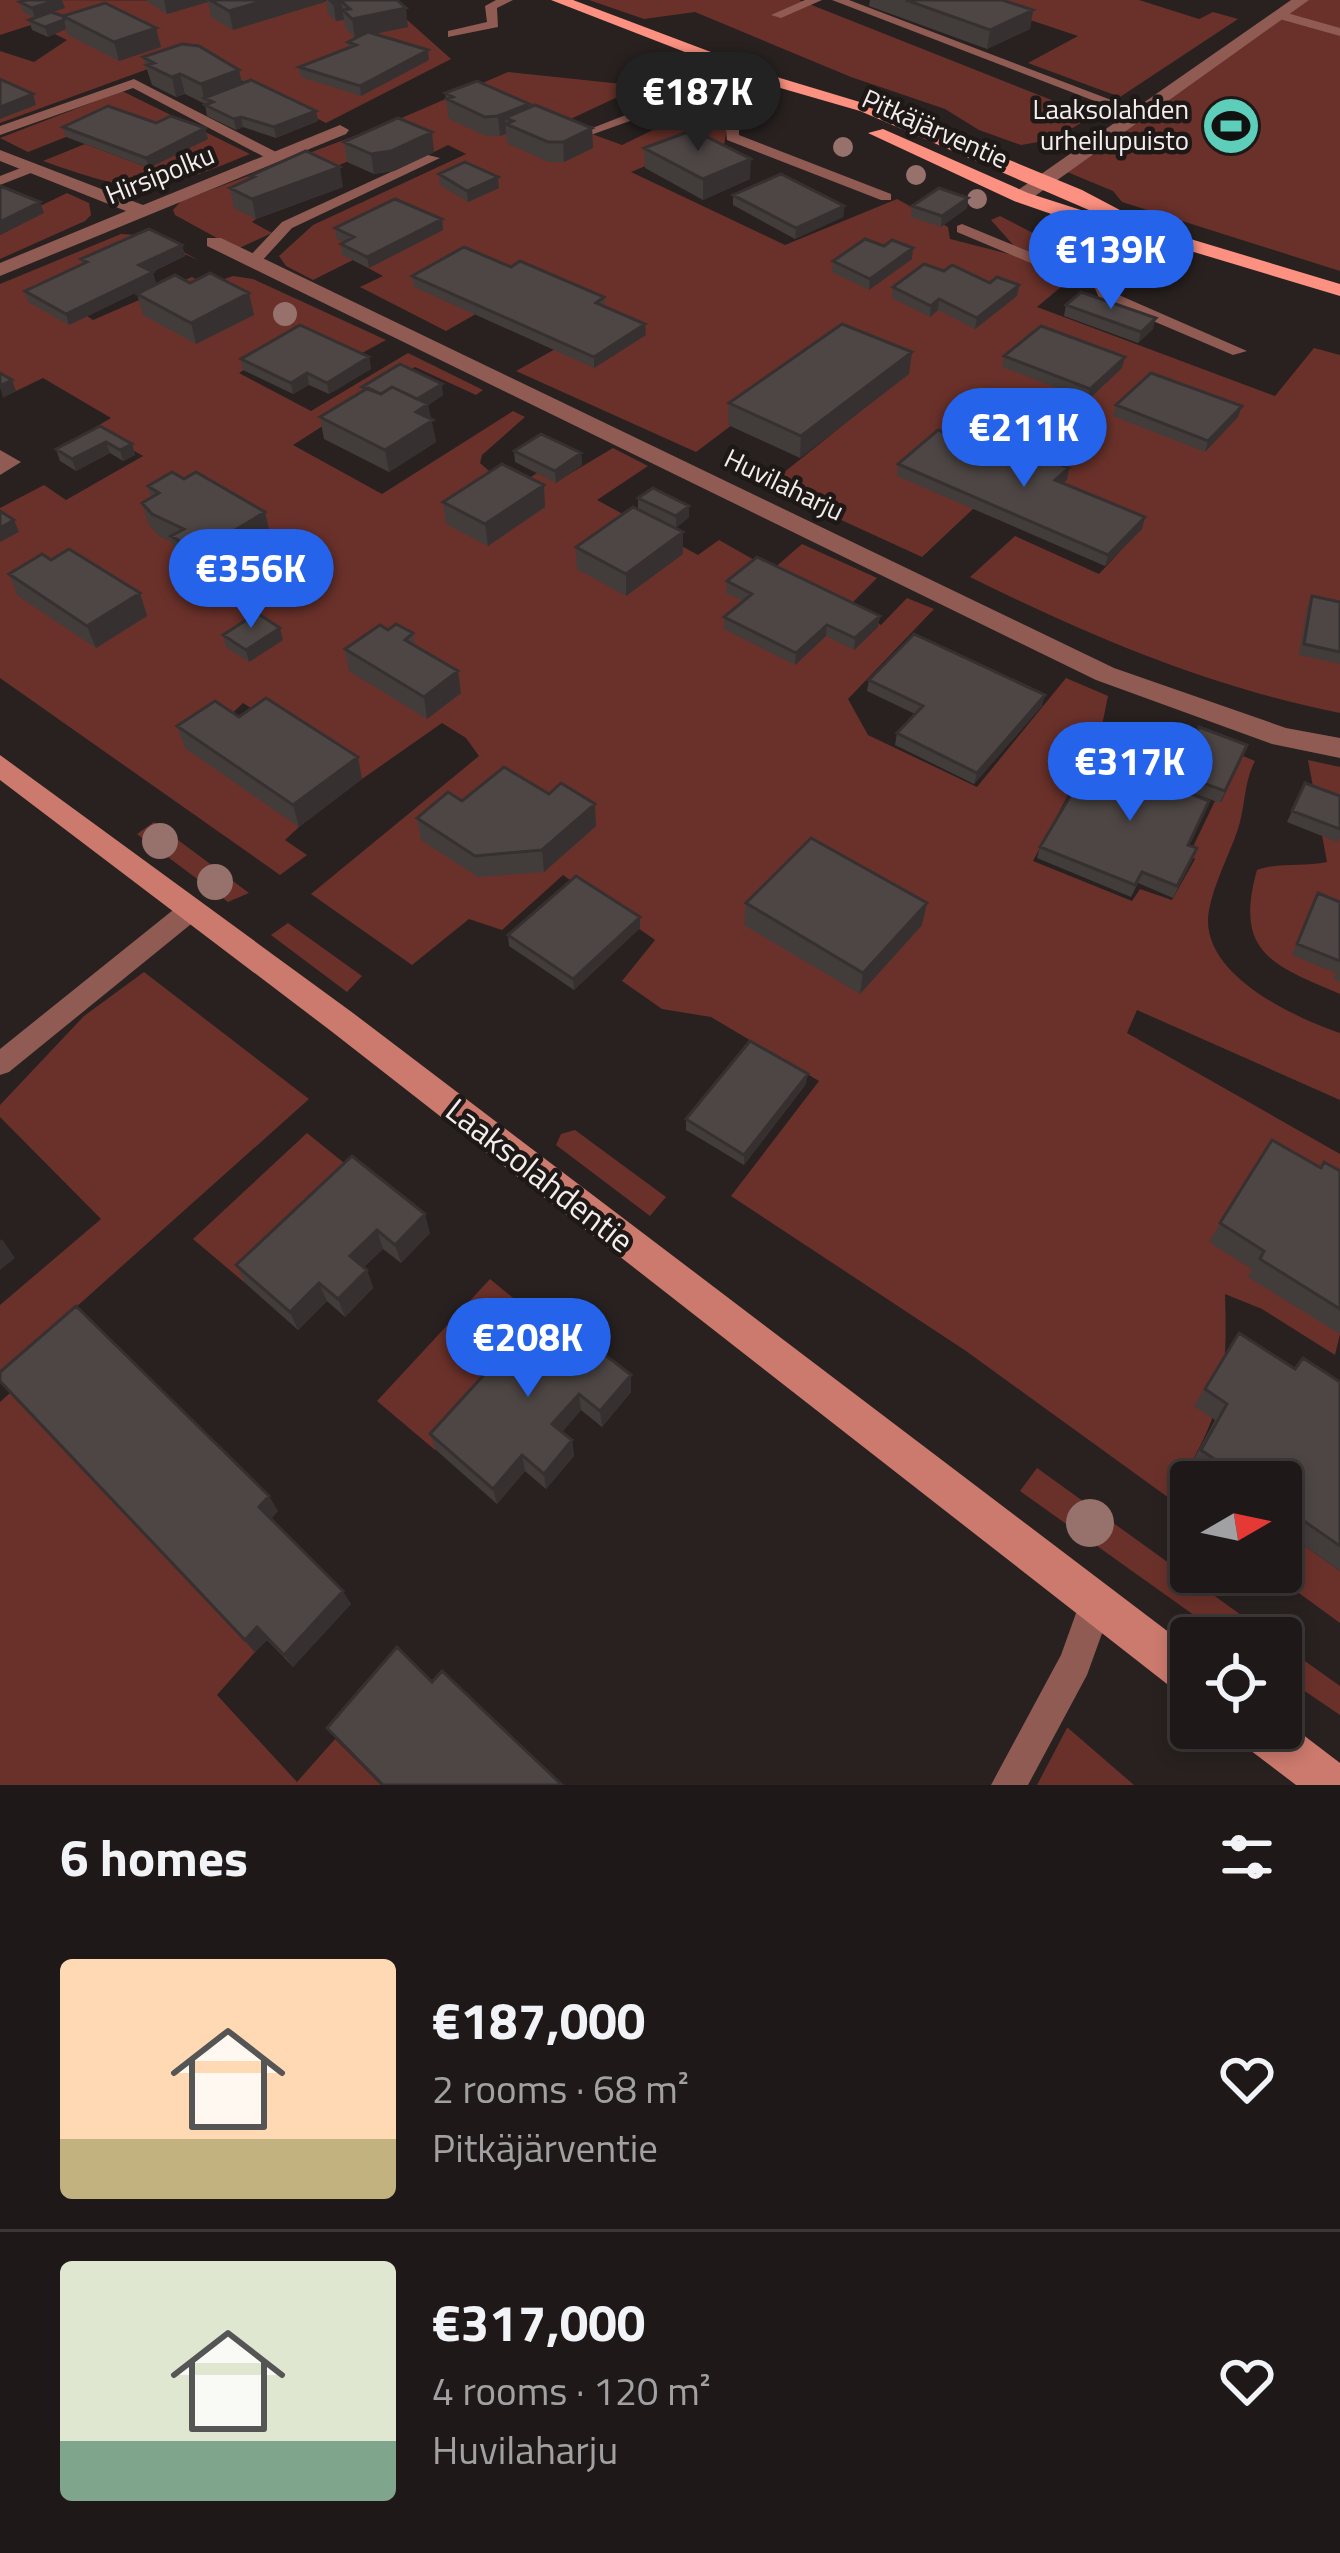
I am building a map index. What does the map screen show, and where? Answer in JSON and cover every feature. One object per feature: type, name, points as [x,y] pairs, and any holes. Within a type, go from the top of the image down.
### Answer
[{"type":"main road","name":"Pitkäjärventie","points":[[560,0],[776,82],[805,86],[888,116],[1106,207],[1147,232]]},
{"type":"main road","name":"Pitkäjärventie","points":[[776,82],[785,92],[1021,197],[1093,222],[1147,232],[1340,290]]},
{"type":"street","points":[[1021,197],[1301,0]]},
{"type":"street","name":"Hirsipolku","points":[[0,270],[340,130]]},
{"type":"street","points":[[0,155],[142,212]]},
{"type":"street","name":"Huvilaharju","points":[[214,242],[1105,674],[1282,737],[1340,748]]},
{"type":"street","name":"Laaksolahdentie","points":[[0,765],[1170,1660]]},
{"type":"street","points":[[1285,1749],[1332,1785]]},
{"type":"lane","points":[[452,34],[494,24],[491,6],[507,0]]},
{"type":"lane","points":[[777,15],[816,0]]},
{"type":"lane","points":[[838,0],[1141,114]]},
{"type":"lane","points":[[1280,15],[1340,32]]},
{"type":"lane","points":[[776,82],[748,100],[732,118],[732,136],[886,197]]},
{"type":"lane","points":[[0,131],[134,83],[274,157]]},
{"type":"lane","points":[[558,126],[578,134],[609,127],[652,108],[748,100]]},
{"type":"lane","points":[[253,261],[287,226],[434,158]]},
{"type":"lane","points":[[0,181],[31,168]]},
{"type":"lane","points":[[962,229],[1034,259],[1112,260]]},
{"type":"lane","points":[[1147,232],[1112,260],[1100,280],[1105,295],[1239,351]]},
{"type":"lane","points":[[0,454],[12,462],[0,469]]},
{"type":"lane","points":[[0,1064],[192,909]]},
{"type":"lane","points":[[1009,1785],[1075,1663],[1096,1603]]},
{"type":"shaded area","points":[[0,0],[386,1],[451,59],[326,123],[189,54],[0,123],[0,51],[34,62],[67,40],[34,24],[0,35]]},
{"type":"shaded area","points":[[589,0],[799,0],[1092,116],[1055,139],[1021,145],[979,130],[945,109],[851,77],[695,12],[644,19]]},
{"type":"shaded area","points":[[971,0],[1139,0],[1199,19],[1213,12],[1238,19],[1120,97],[1028,63],[1078,36]]},
{"type":"shaded area","name":"Laaksolahden urheilupuisto","points":[[1301,0],[1340,0],[1340,271],[1122,202],[1113,191],[1060,169]]},
{"type":"shaded area","points":[[508,72],[641,86],[562,123],[622,145],[694,110],[730,112],[724,145],[698,144],[631,172],[785,245],[897,199],[948,227],[950,239],[1009,254],[1015,247],[991,220],[1000,216],[1075,255],[1085,267],[1037,307],[1275,396],[1314,348],[1340,355],[1340,713],[1197,674],[970,577],[1015,536],[1099,574],[1141,529],[1052,491],[1066,480],[974,508],[922,557],[767,486],[908,373],[839,345],[696,452],[516,371],[607,320],[537,279],[446,331],[360,287],[383,276],[353,260],[313,280],[286,266],[279,256],[313,225],[466,154],[448,145],[434,152],[400,138],[317,175],[252,222],[272,233],[237,249],[175,215],[173,210],[181,201],[397,120]]},
{"type":"shaded area","points":[[122,91],[250,154],[168,183],[127,185],[43,161],[85,144],[149,168],[206,138],[66,137],[28,152],[0,138]]},
{"type":"shaded area","points":[[67,193],[89,203],[91,215],[85,221],[0,259],[0,235],[42,213],[34,209]]},
{"type":"shaded area","points":[[121,234],[154,236],[198,260],[152,240],[87,316],[93,320],[192,277],[207,285],[233,276],[253,279],[386,340],[351,359],[302,337],[239,373],[311,411],[408,353],[483,390],[476,395],[415,367],[293,445],[382,494],[513,411],[525,417],[482,455],[480,463],[511,490],[537,473],[556,482],[613,448],[648,466],[597,500],[698,555],[719,540],[772,570],[802,544],[877,578],[847,608],[881,625],[907,598],[934,609],[848,699],[868,735],[977,787],[1066,678],[1108,696],[1100,735],[1033,861],[1132,901],[1140,889],[1172,900],[1195,859],[1189,855],[1215,801],[1221,802],[1243,756],[1255,761],[1237,832],[1211,900],[1209,933],[1218,954],[1252,989],[1340,1033],[1340,1100],[1137,1010],[1127,1033],[1340,1154],[1340,1334],[1335,1355],[1262,1309],[1225,1294],[1217,1402],[1192,1461],[1170,1461],[1170,1499],[966,1351],[731,1196],[819,1081],[711,1017],[662,1009],[622,981],[655,940],[563,875],[502,930],[469,919],[412,965],[311,894],[479,756],[466,738],[442,723],[362,779],[243,703],[222,723],[299,827],[285,840],[307,855],[280,875],[0,678],[0,508],[44,485],[66,500],[143,456],[94,428],[111,418],[43,378],[10,394],[0,388],[0,284]]},
{"type":"shaded area","points":[[1308,760],[1340,767],[1340,994],[1277,964],[1255,938],[1251,920],[1257,870],[1327,862]]},
{"type":"shaded area","points":[[154,822],[249,893],[228,902],[137,834]]},
{"type":"shaded area","points":[[288,923],[362,976],[347,992],[271,935]]},
{"type":"shaded area","points":[[144,972],[309,1099],[0,1375],[0,1305],[101,1219],[0,1117],[0,1105],[84,1016]]},
{"type":"shaded area","points":[[575,1130],[666,1197],[650,1216],[556,1145],[561,1134]]},
{"type":"shaded area","points":[[307,1133],[359,1175],[245,1283],[193,1239]]},
{"type":"shaded area","points":[[490,1279],[547,1326],[435,1450],[377,1401]]},
{"type":"shaded area","points":[[10,1393],[255,1652],[217,1695],[297,1782],[335,1739],[381,1785],[0,1785],[0,1402]]},
{"type":"shaded area","points":[[1037,1468],[1170,1564],[1170,1593],[1211,1593],[1244,1617],[1197,1617],[1020,1491]]},
{"type":"shaded area","points":[[1302,1544],[1340,1571],[1340,1623],[1299,1593]]},
{"type":"shaded area","points":[[1302,1659],[1340,1686],[1340,1715],[1302,1689]]},
{"type":"shaded area","points":[[1068,1728],[1134,1785],[1037,1785]]},
{"type":"building","points":[[57,0],[32,8],[20,2]]},
{"type":"building","points":[[210,0],[266,0],[229,11]]},
{"type":"building","points":[[330,0],[397,0],[406,8],[352,19],[341,1]]},
{"type":"building","points":[[906,0],[1002,0],[1033,10],[990,30]]},
{"type":"building","points":[[105,3],[156,28],[114,42],[63,16]]},
{"type":"building","points":[[51,12],[64,20],[45,27],[29,20]]},
{"type":"building","points":[[368,32],[428,50],[360,86],[299,67],[356,45],[348,42]]},
{"type":"building","points":[[182,44],[199,46],[239,70],[201,84],[180,74],[172,77],[147,65],[154,63],[143,57]]},
{"type":"building","points":[[0,79],[33,94],[0,107]]},
{"type":"building","points":[[251,80],[316,111],[274,127],[234,119],[205,105],[213,102],[204,98]]},
{"type":"building","points":[[477,81],[529,104],[485,117],[447,99],[453,97],[445,93]]},
{"type":"building","points":[[535,105],[592,128],[563,142],[548,142],[506,124],[513,121],[505,118]]},
{"type":"building","points":[[108,106],[156,123],[171,116],[205,128],[146,158],[63,127]]},
{"type":"building","points":[[398,118],[432,132],[391,151],[371,154],[344,142]]},
{"type":"building","points":[[693,130],[751,159],[703,179],[644,148]]},
{"type":"building","points":[[306,151],[340,167],[252,199],[230,188],[254,177],[250,176]]},
{"type":"building","points":[[465,162],[498,177],[467,191],[439,174]]},
{"type":"building","points":[[781,174],[844,206],[796,228],[733,195]]},
{"type":"building","points":[[0,186],[40,202],[0,222]]},
{"type":"building","points":[[939,188],[968,198],[942,216],[912,206]]},
{"type":"building","points":[[395,199],[442,219],[367,257],[341,244],[354,237],[335,228]]},
{"type":"building","points":[[149,229],[182,245],[139,265],[153,272],[66,314],[25,291],[87,262],[81,259]]},
{"type":"building","points":[[865,239],[884,246],[892,240],[913,248],[870,279],[833,261]]},
{"type":"building","points":[[464,247],[511,267],[520,261],[604,297],[596,303],[645,324],[594,357],[412,276]]},
{"type":"building","points":[[924,264],[944,271],[952,265],[990,283],[997,277],[1019,285],[977,318],[939,299],[931,306],[893,287]]},
{"type":"building","points":[[210,273],[249,293],[191,323],[137,294],[175,275],[190,283]]},
{"type":"building","points":[[1081,292],[1156,318],[1141,332],[1066,305]]},
{"type":"building","points":[[842,324],[912,352],[801,436],[729,403]]},
{"type":"building","points":[[300,325],[369,357],[327,383],[307,373],[291,383],[241,359]]},
{"type":"building","points":[[1041,326],[1125,357],[1090,389],[1004,356]]},
{"type":"building","points":[[400,364],[442,384],[417,399],[392,387],[381,394],[362,387]]},
{"type":"building","points":[[1151,373],[1242,406],[1208,441],[1116,405]]},
{"type":"building","points":[[392,387],[428,404],[416,412],[433,420],[385,450],[320,417],[368,388],[381,394]]},
{"type":"building","points":[[100,426],[132,444],[120,450],[106,442],[72,459],[56,449]]},
{"type":"building","points":[[938,430],[1016,462],[1027,451],[1069,468],[1055,480],[1145,517],[1108,555],[898,464]]},
{"type":"building","points":[[541,434],[581,453],[555,471],[514,451]]},
{"type":"building","points":[[502,464],[544,485],[485,524],[443,502]]},
{"type":"building","points":[[172,472],[184,479],[196,472],[265,512],[220,539],[209,533],[188,546],[171,536],[184,529],[152,514],[142,503],[159,493],[148,486]]},
{"type":"building","points":[[653,488],[689,506],[676,516],[638,498]]},
{"type":"building","points":[[633,507],[683,532],[626,574],[576,547]]},
{"type":"building","points":[[0,511],[14,520],[0,528]]},
{"type":"building","points":[[69,549],[140,593],[87,626],[9,574],[42,554],[51,560]]},
{"type":"building","points":[[757,557],[880,616],[855,638],[827,625],[796,653],[724,617],[752,594],[727,581]]},
{"type":"building","points":[[1312,596],[1340,602],[1340,652],[1304,644]]},
{"type":"building","points":[[257,613],[280,628],[246,650],[223,635]]},
{"type":"building","points":[[396,624],[413,633],[405,640],[458,671],[424,697],[345,649],[380,625],[388,630]]},
{"type":"building","points":[[914,634],[1045,695],[977,773],[897,733],[923,706],[869,680]]},
{"type":"building","points":[[266,698],[358,757],[293,805],[177,726],[215,701],[239,717]]},
{"type":"building","points":[[1199,727],[1247,745],[1225,791],[1194,780],[1199,771],[1180,764]]},
{"type":"building","points":[[1114,761],[1145,773],[1151,762],[1185,775],[1178,789],[1209,801],[1188,845],[1197,848],[1177,886],[1142,872],[1135,885],[1040,847],[1081,778],[1100,785]]},
{"type":"building","points":[[504,767],[549,794],[561,783],[595,804],[542,850],[475,856],[417,818],[448,792],[462,801]]},
{"type":"building","points":[[1305,783],[1340,796],[1340,829],[1292,811]]},
{"type":"building","points":[[811,838],[927,903],[863,973],[746,903]]},
{"type":"building","points":[[576,876],[640,917],[573,979],[508,935]]},
{"type":"building","points":[[1318,893],[1340,902],[1340,961],[1297,944]]},
{"type":"building","points":[[750,1041],[808,1074],[744,1155],[686,1119]]},
{"type":"building","points":[[1272,1140],[1321,1168],[1324,1162],[1340,1171],[1340,1309],[1260,1259],[1264,1251],[1220,1223]]},
{"type":"building","points":[[352,1156],[425,1214],[395,1245],[377,1230],[350,1256],[367,1270],[338,1299],[319,1283],[290,1312],[236,1265]]},
{"type":"building","points":[[76,1306],[269,1496],[259,1507],[343,1591],[284,1655],[257,1627],[245,1640],[0,1381],[0,1372]]},
{"type":"building","points":[[545,1308],[631,1375],[600,1411],[579,1394],[552,1424],[572,1440],[544,1474],[522,1455],[493,1489],[430,1434]]},
{"type":"building","points":[[1239,1333],[1295,1369],[1303,1358],[1340,1382],[1340,1546],[1302,1520],[1302,1461],[1217,1461],[1201,1450],[1227,1404],[1205,1389]]},
{"type":"building","points":[[397,1647],[432,1682],[442,1671],[562,1785],[383,1785],[327,1728]]},
{"type":"place","name":"Laaksolahden urheilupuisto","points":[[1231,126]]}]
